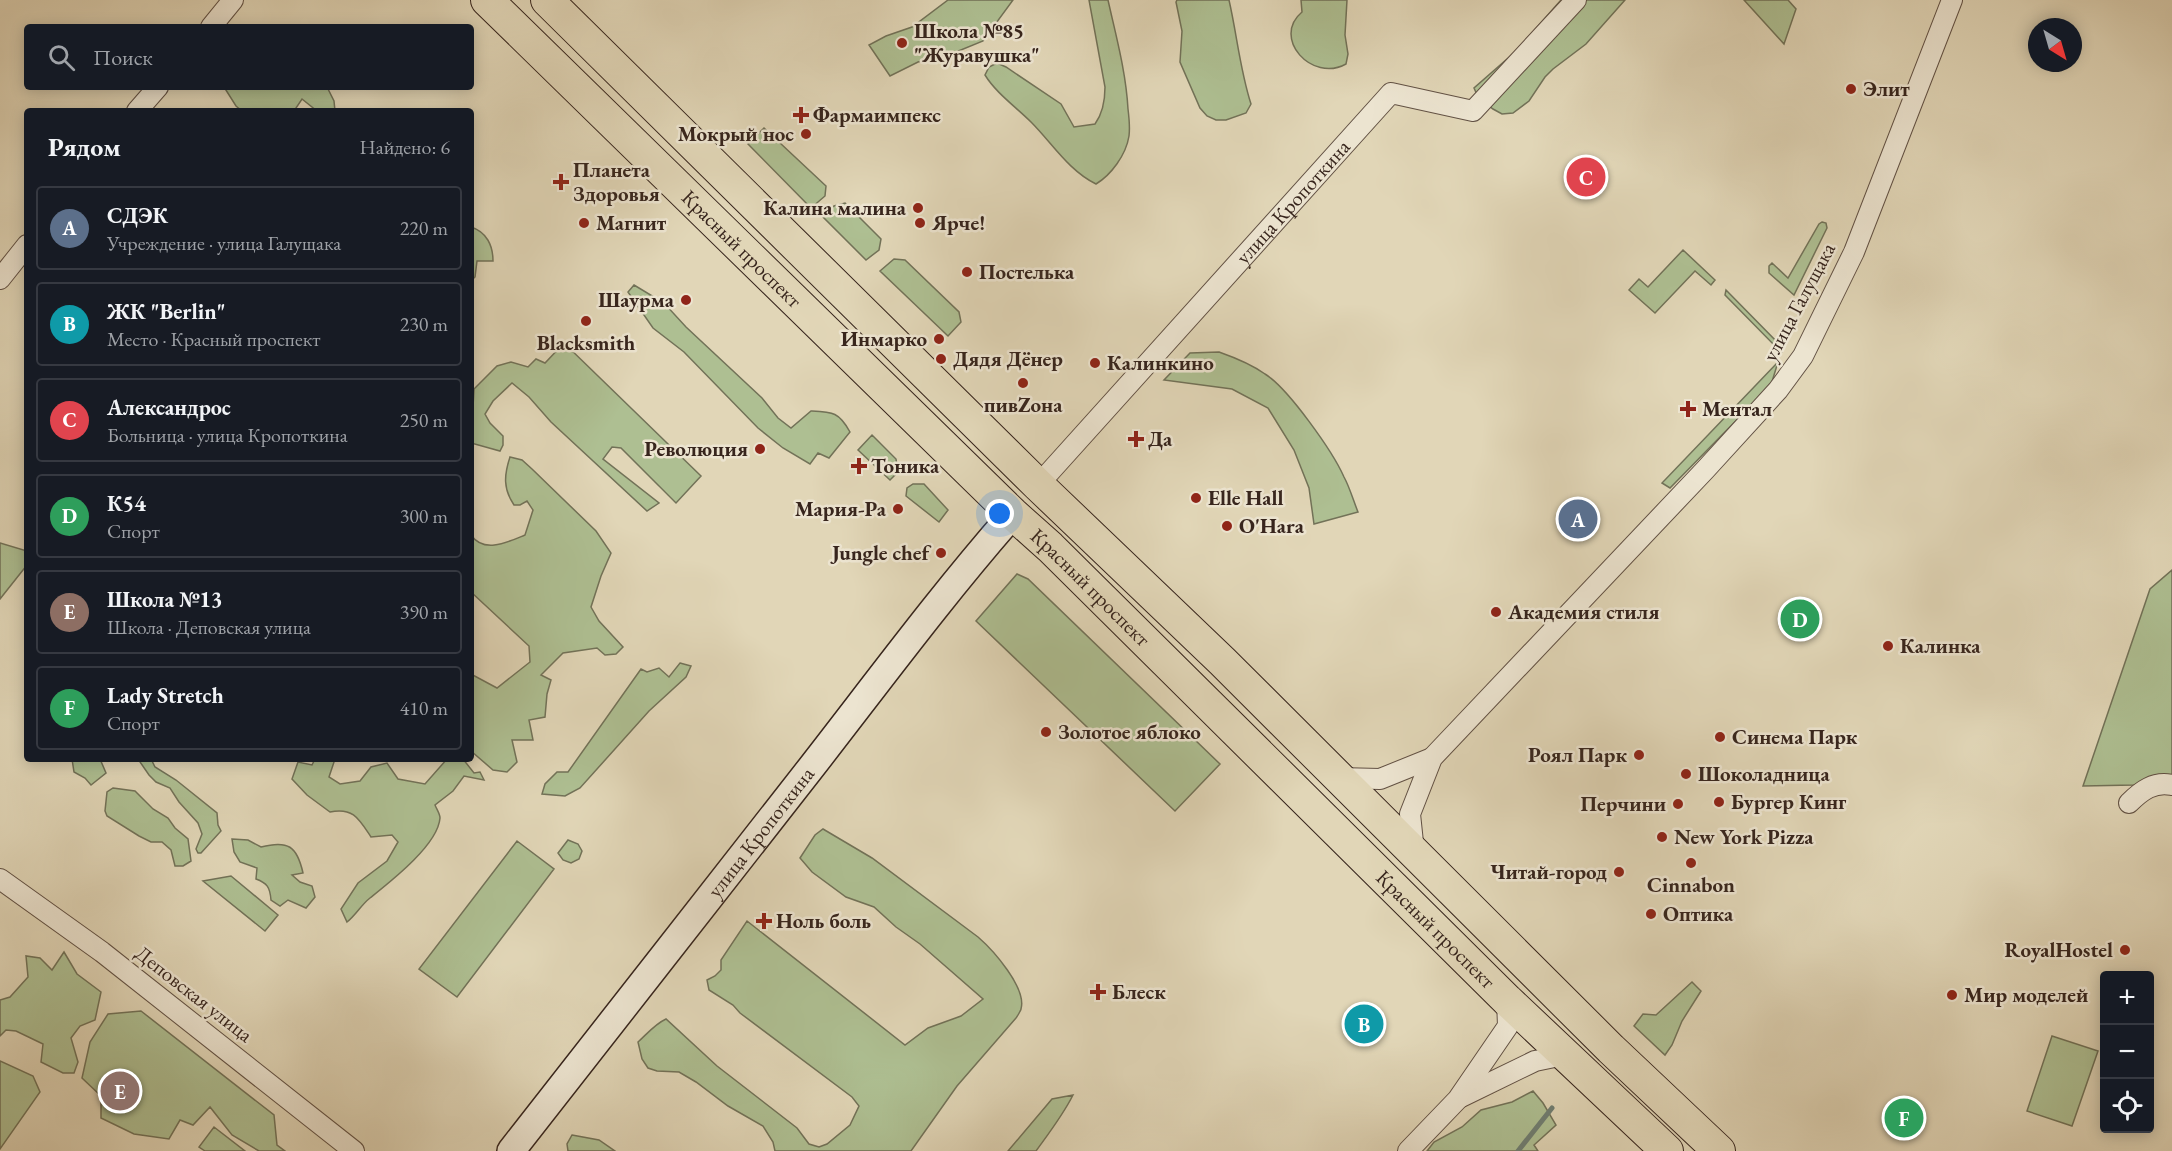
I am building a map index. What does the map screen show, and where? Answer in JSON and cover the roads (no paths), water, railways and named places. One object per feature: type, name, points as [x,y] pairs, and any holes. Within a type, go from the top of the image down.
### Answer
[{"type":"main road","name":"Красный проспект","points":[[487,0],[1196,691],[1507,1000],[1667,1151]]},
{"type":"main road","name":"Красный проспект","points":[[547,0],[1038,485],[1222,661],[1611,1049],[1719,1151]]},
{"type":"main road","points":[[1013,514],[1038,485]]},
{"type":"main road","name":"улица Кропоткина","points":[[511,1151],[892,661],[975,557],[1013,514]]},
{"type":"main road","points":[[1196,691],[1222,661]]},
{"type":"street","points":[[213,24],[233,0]]},
{"type":"street","name":"улица Кропоткина","points":[[1038,485],[1391,93],[1473,111],[1575,0]]},
{"type":"street","name":"улица Галущака","points":[[1432,758],[1713,462],[1778,390],[1803,356],[1854,252],[1952,0]]},
{"type":"street","points":[[140,108],[155,90]]},
{"type":"street","points":[[0,279],[24,249]]},
{"type":"street","points":[[1339,778],[1380,779],[1432,758]]},
{"type":"street","points":[[1414,852],[1410,814],[1432,758]]},
{"type":"street","points":[[2128,803],[2143,790],[2162,783],[2172,785]]},
{"type":"street","name":"Деповская улица","points":[[0,879],[102,952],[354,1151]]},
{"type":"street","points":[[1408,1151],[1458,1099],[1508,1026],[1507,1000]]},
{"type":"street","points":[[1458,1099],[1535,1061],[1564,1055]]},
{"type":"waterway","points":[[1518,1151],[1552,1108]]},
{"type":"place","name":"Школа №85 \"Журавушка\"","points":[[902,43]]},
{"type":"place","name":"Элит","points":[[1851,89]]},
{"type":"place","name":"Фармаимпекс","points":[[801,115]]},
{"type":"place","name":"Мокрый нос","points":[[806,134]]},
{"type":"place","name":"Александрос","points":[[1586,177]]},
{"type":"place","name":"Планета Здоровья","points":[[561,182]]},
{"type":"place","name":"Калина малина","points":[[918,208]]},
{"type":"place","name":"Магнит","points":[[584,223]]},
{"type":"place","name":"Ярче!","points":[[920,223]]},
{"type":"place","name":"Постелька","points":[[967,272]]},
{"type":"place","name":"Шаурма","points":[[686,300]]},
{"type":"place","name":"Blacksmith","points":[[586,321]]},
{"type":"place","name":"Инмарко","points":[[939,339]]},
{"type":"place","name":"Дядя Дёнер","points":[[941,359]]},
{"type":"place","name":"Калинкино","points":[[1095,363]]},
{"type":"place","name":"пивZона","points":[[1023,383]]},
{"type":"place","name":"Ментал","points":[[1688,409]]},
{"type":"place","name":"Да","points":[[1136,439]]},
{"type":"place","name":"Революция","points":[[760,449]]},
{"type":"place","name":"Тоника","points":[[859,466]]},
{"type":"place","name":"Elle Hall","points":[[1196,498]]},
{"type":"place","name":"Мария-Ра","points":[[898,509]]},
{"type":"place","name":"СДЭК","points":[[1578,519]]},
{"type":"place","name":"O'Hara","points":[[1227,526]]},
{"type":"place","name":"Jungle chef","points":[[941,553]]},
{"type":"place","name":"Академия стиля","points":[[1496,612]]},
{"type":"place","name":"К54","points":[[1800,619]]},
{"type":"place","name":"Калинка","points":[[1888,646]]},
{"type":"place","name":"Золотое яблоко","points":[[1046,732]]},
{"type":"place","name":"Синема Парк","points":[[1720,737]]},
{"type":"place","name":"Роял Парк","points":[[1639,755]]},
{"type":"place","name":"Шоколадница","points":[[1686,774]]},
{"type":"place","name":"Бургер Кинг","points":[[1719,802]]},
{"type":"place","name":"Перчини","points":[[1678,804]]},
{"type":"place","name":"New York Pizza","points":[[1662,837]]},
{"type":"place","name":"Cinnabon","points":[[1691,863]]},
{"type":"place","name":"Читай-город","points":[[1619,872]]},
{"type":"place","name":"Оптика","points":[[1651,914]]},
{"type":"place","name":"Ноль боль","points":[[764,921]]},
{"type":"place","name":"RoyalHostel","points":[[2125,950]]},
{"type":"place","name":"Блеск","points":[[1098,992]]},
{"type":"place","name":"Мир моделей","points":[[1952,995]]},
{"type":"place","name":"ЖК \"Berlin\"","points":[[1364,1024]]},
{"type":"place","name":"Школа №13","points":[[120,1091]]},
{"type":"place","name":"Lady Stretch","points":[[1904,1118]]}]
